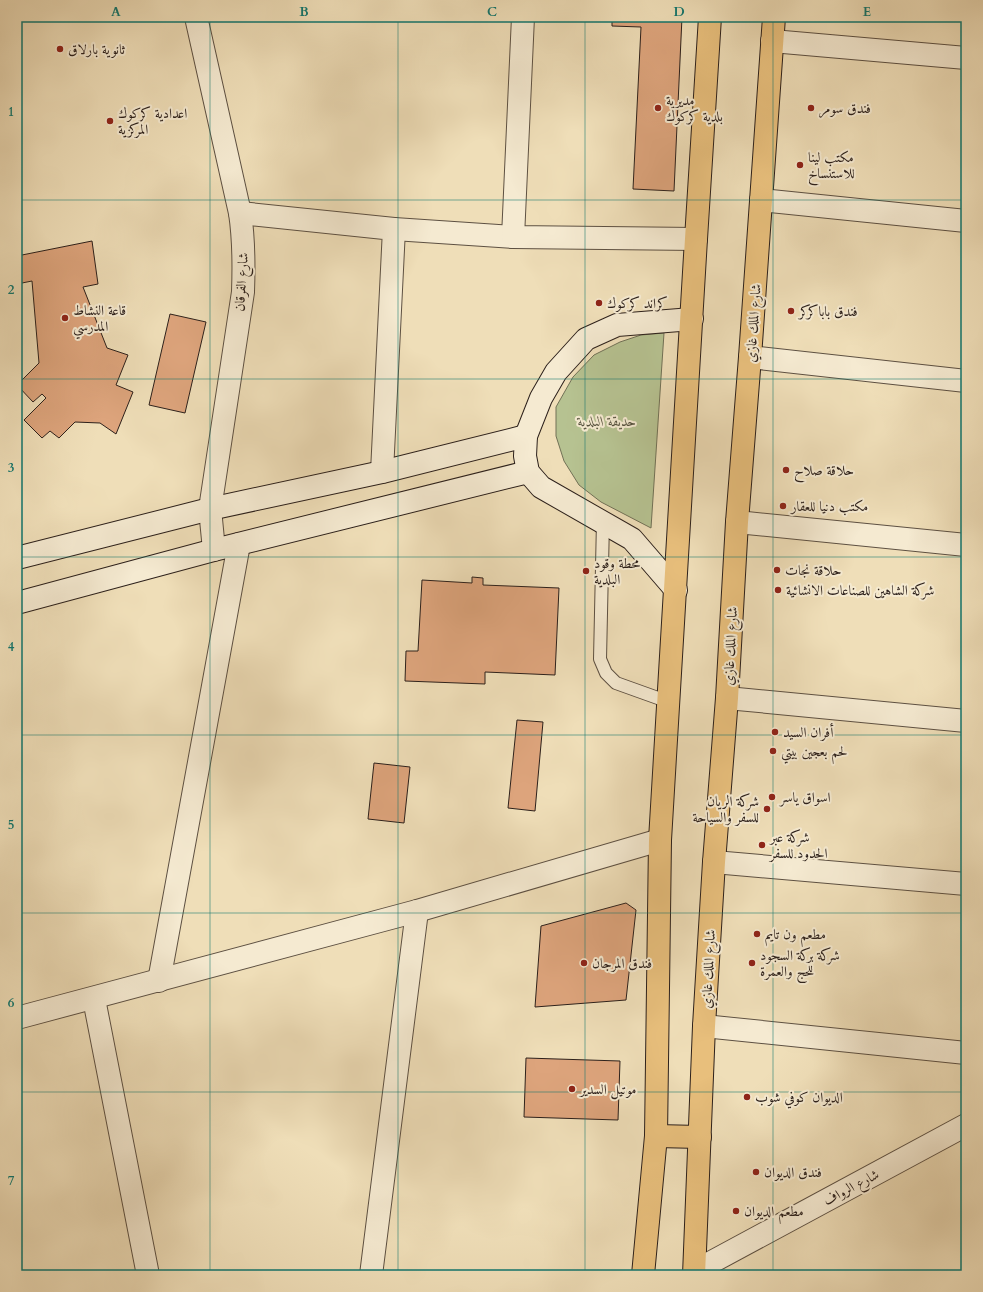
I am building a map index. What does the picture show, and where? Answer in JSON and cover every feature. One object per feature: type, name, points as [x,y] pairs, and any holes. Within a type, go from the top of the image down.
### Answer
[{"type":"main road","points":[[643,1275],[656,1136],[660,840],[710,17]]},
{"type":"main road","name":"شارع الملك غازي","points":[[694,1273],[704,1026],[714,862],[727,698],[737,522],[774,17]]},
{"type":"main road","points":[[656,1136],[700,1137]]},
{"type":"street","name":"شارع الفرقان","points":[[196,17],[240,213],[244,239],[243,292],[210,509],[214,550]]},
{"type":"street","points":[[513,236],[523,17]]},
{"type":"street","points":[[772,41],[966,58]]},
{"type":"street","points":[[761,200],[966,221]]},
{"type":"street","points":[[240,213],[394,230],[513,236],[696,239]]},
{"type":"street","points":[[382,472],[394,230]]},
{"type":"street","points":[[676,590],[632,539],[603,521],[541,487],[528,472],[525,456],[526,436],[541,398],[556,372],[586,339],[617,325],[692,319]]},
{"type":"street","points":[[750,357],[966,381]]},
{"type":"street","points":[[17,558],[210,509],[382,472],[526,436]]},
{"type":"street","points":[[17,603],[214,550],[528,472]]},
{"type":"street","points":[[737,522],[966,545]]},
{"type":"street","points":[[159,981],[239,544]]},
{"type":"street","points":[[727,698],[966,721]]},
{"type":"street","points":[[17,1018],[94,999],[417,912],[660,840]]},
{"type":"street","points":[[714,862],[966,884]]},
{"type":"street","points":[[371,1275],[417,912]]},
{"type":"street","points":[[94,999],[148,1275]]},
{"type":"street","points":[[704,1026],[966,1053]]},
{"type":"street","name":"شارع الرواف","points":[[694,1273],[966,1125]]},
{"type":"lane","points":[[603,521],[600,659],[606,673],[616,683],[668,702]]},
{"type":"green space","name":"حديقة البلدية","points":[[664,333],[651,528],[601,502],[579,485],[564,461],[556,436],[556,407],[573,377],[594,355],[620,342],[641,335]]},
{"type":"building","name":"مديرية بلدية كركوك","points":[[612,17],[682,17],[674,191],[633,189],[641,27],[612,26]]},
{"type":"building","name":"قاعة النشاط المدرسي","points":[[92,241],[98,284],[83,287],[107,348],[128,355],[116,385],[133,392],[116,434],[100,423],[75,422],[59,438],[50,431],[42,438],[24,420],[46,398],[42,394],[33,402],[17,385],[39,363],[32,281],[17,284],[17,256]]},
{"type":"building","points":[[170,314],[206,322],[185,413],[149,405]]},
{"type":"building","points":[[472,577],[483,578],[483,585],[559,588],[555,675],[485,672],[485,684],[405,681],[406,651],[418,651],[422,580],[472,583]]},
{"type":"building","points":[[517,720],[543,722],[535,811],[508,808]]},
{"type":"building","points":[[374,763],[410,767],[404,823],[368,819]]},
{"type":"building","name":"فندق المرجان","points":[[626,903],[636,910],[626,1000],[535,1007],[541,926]]},
{"type":"building","name":"موتيل السدير","points":[[526,1058],[620,1061],[618,1120],[524,1117]]},
{"type":"place","name":"ثانوية بارلاق","points":[[60,49]]},
{"type":"place","name":"مديرية بلدية كركوك","points":[[658,108]]},
{"type":"place","name":"فندق سومر","points":[[811,108]]},
{"type":"place","name":"اعدادية كركوك المركزية","points":[[110,121]]},
{"type":"place","name":"مكتب لينا للاستنساخ","points":[[800,165]]},
{"type":"place","name":"كراند كركوك","points":[[599,303]]},
{"type":"place","name":"فندق باباكركر","points":[[791,311]]},
{"type":"place","name":"قاعة النشاط المدرسي","points":[[65,318]]},
{"type":"place","name":"حلاقة صلاح","points":[[786,470]]},
{"type":"place","name":"مكتب دنيا للعقار","points":[[783,506]]},
{"type":"place","name":"حلاقة نجات","points":[[777,570]]},
{"type":"place","name":"محطة وقود البلدية","points":[[586,571]]},
{"type":"place","name":"شركة الشاهين للصناعات الانشائية","points":[[778,590]]},
{"type":"place","name":"أفران السيد","points":[[775,732]]},
{"type":"place","name":"لحم بعجين بيتي","points":[[773,751]]},
{"type":"place","name":"اسواق ياسر","points":[[772,797]]},
{"type":"place","name":"شركة الريان للسفر والسياحة","points":[[767,809]]},
{"type":"place","name":"شركة عبر الحدود للسفر","points":[[762,845]]},
{"type":"place","name":"مطعم ون تايم","points":[[757,934]]},
{"type":"place","name":"فندق المرجان","points":[[584,963]]},
{"type":"place","name":"شركة بركة السجود للحج والعمرة","points":[[752,963]]},
{"type":"place","name":"موتيل السدير","points":[[572,1089]]},
{"type":"place","name":"الديوان كوفي شوب","points":[[747,1097]]},
{"type":"place","name":"فندق الديوان","points":[[756,1172]]},
{"type":"place","name":"مطعم الديوان","points":[[736,1211]]}]
